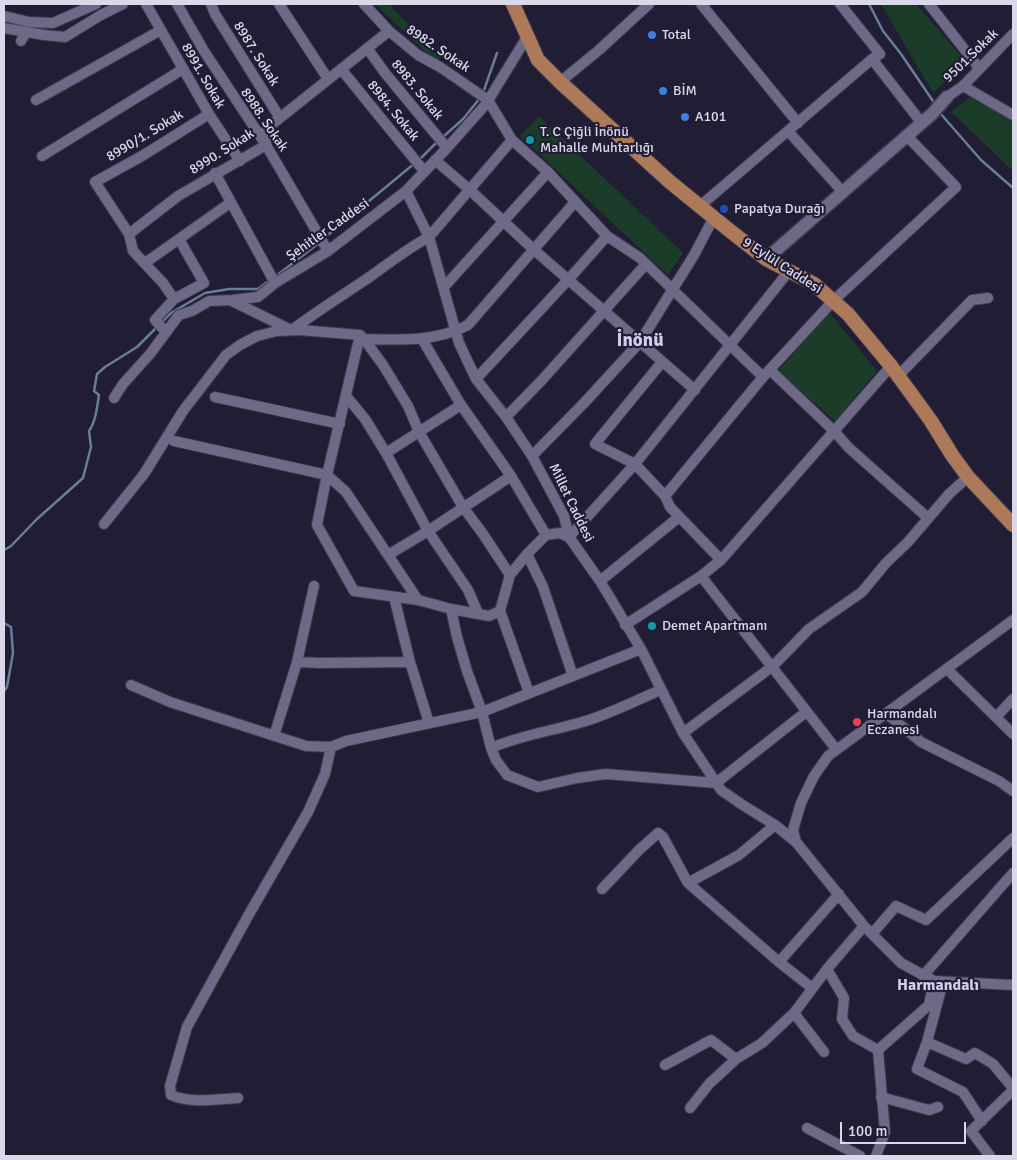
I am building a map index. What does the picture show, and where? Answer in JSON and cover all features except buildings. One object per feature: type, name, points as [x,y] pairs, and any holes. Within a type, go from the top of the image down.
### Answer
[{"type":"main road","name":"9 Eylül Caddesi","points":[[514,5],[538,60],[560,82],[670,182],[766,259],[814,284],[848,314],[895,371],[968,477],[1013,525]]},
{"type":"street","points":[[4,16],[29,22],[53,23],[96,4]]},
{"type":"street","points":[[4,28],[24,36],[66,37],[101,14],[123,4]]},
{"type":"street","name":"8991. Sokak","points":[[146,4],[209,114],[240,161]]},
{"type":"street","name":"8988. Sokak","points":[[177,4],[219,76],[266,145],[328,251]]},
{"type":"street","name":"8987. Sokak","points":[[210,4],[280,118]]},
{"type":"street","points":[[279,4],[328,79]]},
{"type":"street","name":"8982. Sokak","points":[[364,4],[389,31],[418,55],[440,67],[488,100]]},
{"type":"street","points":[[560,82],[599,50],[649,4]]},
{"type":"street","points":[[701,4],[798,123]]},
{"type":"street","points":[[700,206],[880,54],[840,4]]},
{"type":"street","points":[[929,4],[979,68]]},
{"type":"street","points":[[36,100],[161,30]]},
{"type":"street","name":"8990. Sokak","points":[[129,234],[178,196],[266,145],[266,129],[389,31]]},
{"type":"street","name":"9501.Sokak","points":[[947,97],[963,86],[1013,34]]},
{"type":"street","name":"Şehitler Caddesi","points":[[114,398],[122,384],[135,372],[179,315],[209,302],[258,296],[273,280],[328,251],[406,190],[422,169],[435,160],[445,146],[488,100],[527,37]]},
{"type":"street","name":"8983. Sokak","points":[[367,48],[445,146]]},
{"type":"street","points":[[872,60],[921,122]]},
{"type":"street","points":[[42,156],[183,68]]},
{"type":"street","name":"8984. Sokak","points":[[341,69],[422,169]]},
{"type":"street","points":[[963,86],[1013,115]]},
{"type":"street","points":[[766,259],[932,114],[947,97]]},
{"type":"street","points":[[488,100],[512,140],[548,172],[606,236],[646,264],[729,344],[767,373],[834,431],[856,454],[928,518]]},
{"type":"street","name":"8990/1. Sokak","points":[[129,234],[95,182],[142,156],[209,114]]},
{"type":"street","points":[[788,132],[842,191]]},
{"type":"street","points":[[665,496],[767,373],[833,301],[956,186],[906,135]]},
{"type":"street","points":[[292,330],[321,308],[429,237],[512,140]]},
{"type":"street","points":[[435,160],[568,280],[695,390]]},
{"type":"street","points":[[444,287],[548,172]]},
{"type":"street","points":[[215,173],[273,280]]},
{"type":"street","name":"Millet Caddesi","points":[[406,190],[429,237],[459,343],[476,379],[506,417],[532,456],[564,516],[569,537],[600,581],[641,649],[683,734],[721,790],[776,824],[796,842],[868,930],[901,962],[923,976],[939,982]]},
{"type":"street","points":[[146,263],[230,202]]},
{"type":"street","points":[[104,524],[144,474],[183,411],[226,355],[240,345],[257,336],[277,331],[292,330],[406,341],[456,332],[468,325],[575,202]]},
{"type":"street","points":[[532,456],[640,342],[673,290],[714,217]]},
{"type":"street","points":[[129,234],[133,251],[146,263],[174,299]]},
{"type":"street","points":[[476,379],[606,236]]},
{"type":"street","points":[[165,331],[155,320],[174,299],[204,283],[179,239]]},
{"type":"street","points":[[506,417],[542,380],[646,264]]},
{"type":"street","points":[[529,693],[500,611],[510,575],[546,535],[559,534],[569,537],[635,464],[789,271]]},
{"type":"street","points":[[625,625],[701,576],[721,560],[834,431],[895,371],[972,300],[988,298]]},
{"type":"street","points":[[232,300],[292,330]]},
{"type":"street","points":[[362,337],[327,475],[318,525],[354,591],[418,600],[451,609],[489,616],[500,611]]},
{"type":"street","points":[[362,337],[408,406],[419,432],[463,507],[510,575]]},
{"type":"street","points":[[422,339],[461,405],[511,476],[546,535]]},
{"type":"street","points":[[662,362],[596,444],[635,464],[665,496],[670,507],[721,560]]},
{"type":"street","points":[[215,397],[340,424]]},
{"type":"street","points":[[347,397],[365,419],[386,453],[428,531],[468,590],[478,613]]},
{"type":"street","points":[[386,453],[461,405]]},
{"type":"street","points":[[174,441],[327,475],[346,492],[418,600]]},
{"type":"street","points":[[388,554],[428,531],[511,476]]},
{"type":"street","points":[[683,734],[773,666],[809,629],[862,592],[949,494],[968,477]]},
{"type":"street","points":[[600,581],[679,517]]},
{"type":"street","points":[[527,554],[543,587],[572,676]]},
{"type":"street","points":[[701,576],[836,749]]},
{"type":"street","points":[[274,736],[297,662],[314,586]]},
{"type":"street","points":[[394,597],[410,662],[429,723]]},
{"type":"street","points":[[451,609],[457,638],[496,760],[507,775],[538,787],[577,778],[606,774],[716,783],[806,712]]},
{"type":"street","points":[[796,842],[793,830],[801,803],[814,776],[828,756],[1013,620]]},
{"type":"street","points":[[131,685],[170,702],[306,746],[331,747],[346,741],[482,712],[641,649]]},
{"type":"street","points":[[297,662],[410,662]]},
{"type":"street","points":[[947,669],[1013,734]]},
{"type":"street","points":[[491,748],[509,740],[593,719],[660,690]]},
{"type":"street","points":[[996,718],[1013,699]]},
{"type":"street","points":[[887,714],[921,742],[999,780],[1013,791]]},
{"type":"street","points":[[238,1098],[193,1100],[177,1098],[171,1096],[170,1086],[187,1027],[308,812],[326,774],[331,747]]},
{"type":"street","points":[[688,883],[739,855],[776,824]]},
{"type":"street","points":[[602,890],[639,850],[658,833],[663,837],[688,883],[812,988]]},
{"type":"street","points":[[690,1108],[709,1084],[736,1059],[762,1043],[794,1013],[827,968],[896,906],[926,920],[1013,838]]},
{"type":"street","points":[[923,976],[1013,873]]},
{"type":"street","points":[[779,962],[839,894]]},
{"type":"street","points":[[827,968],[844,998],[842,1019],[853,1036],[878,1050]]},
{"type":"street","points":[[878,1050],[929,1005],[939,982]]},
{"type":"street","points":[[939,982],[1013,985]]},
{"type":"street","points":[[939,982],[927,1042],[917,1069],[963,1092],[982,1120]]},
{"type":"street","points":[[794,1013],[824,1052]]},
{"type":"street","points":[[665,1064],[711,1040],[736,1059]]},
{"type":"street","points":[[927,1042],[966,1059],[975,1053],[994,1064],[1013,1089],[971,1130],[990,1156]]},
{"type":"street","points":[[878,1050],[885,1132],[878,1155]]},
{"type":"street","points":[[881,1096],[930,1110],[938,1107]]},
{"type":"street","points":[[807,1128],[860,1156]]},
{"type":"green space","points":[[375,4],[389,4],[441,59],[434,60]]},
{"type":"green space","points":[[881,4],[916,4],[966,62],[933,93]]},
{"type":"green space","points":[[970,97],[1013,121],[1013,171],[951,112]]},
{"type":"green space","points":[[539,116],[683,253],[668,275],[520,136]]},
{"type":"green space","points":[[829,312],[877,371],[835,421],[778,371]]},
{"type":"waterway","points":[[869,4],[883,31],[935,104]]},
{"type":"waterway","points":[[483,93],[497,53]]},
{"type":"waterway","points":[[443,137],[463,119],[480,98]]},
{"type":"waterway","points":[[940,113],[981,160],[1013,188]]},
{"type":"waterway","points":[[419,160],[438,141]]},
{"type":"waterway","points":[[323,239],[415,163]]},
{"type":"waterway","points":[[276,276],[319,243]]},
{"type":"waterway","points":[[162,322],[171,313],[205,293],[229,289],[258,289],[271,279]]},
{"type":"waterway","points":[[4,550],[11,546],[37,519],[83,478],[91,447],[89,431],[95,418],[99,395],[94,391],[97,374],[137,347],[158,326]]},
{"type":"waterway","points":[[4,623],[11,627],[13,653],[7,687],[4,691]]},
{"type":"place","name":"Total","points":[[652,35]]},
{"type":"place","name":"BİM","points":[[663,91]]},
{"type":"place","name":"A101","points":[[685,117]]},
{"type":"place","name":"T. C Çiğli İnönü Mahalle Muhtarlığı","points":[[530,140]]},
{"type":"place","name":"Papatya Durağı","points":[[724,209]]},
{"type":"place","name":"Demet Apartmanı","points":[[652,626]]},
{"type":"place","name":"Harmandalı Eczanesi","points":[[857,722]]},
{"type":"district","name":"İnönü","points":[[640,341]]},
{"type":"district","name":"Harmandalı","points":[[938,986]]}]
